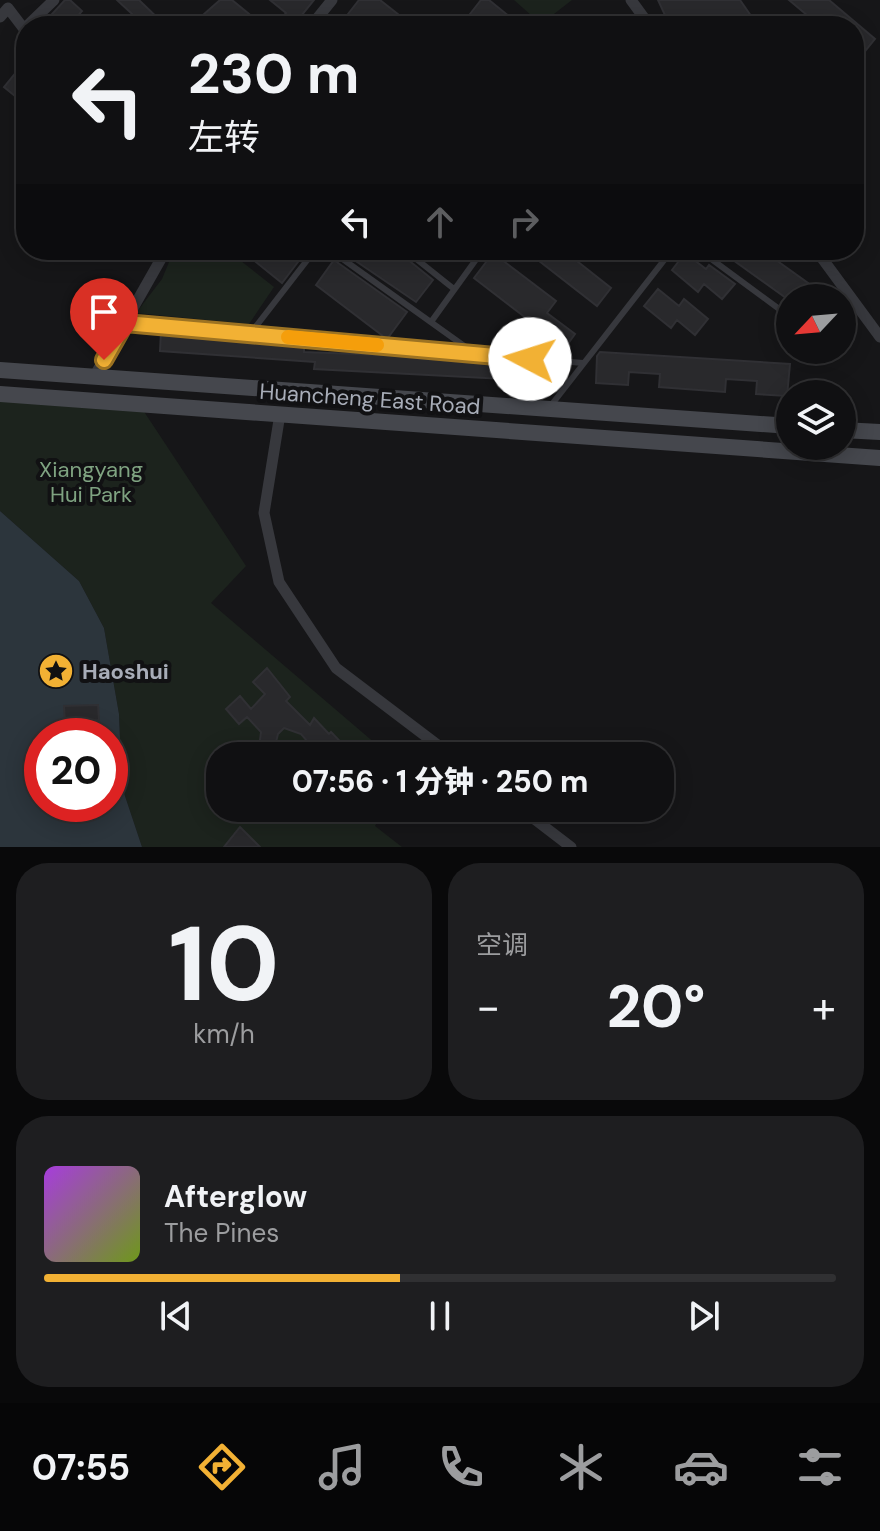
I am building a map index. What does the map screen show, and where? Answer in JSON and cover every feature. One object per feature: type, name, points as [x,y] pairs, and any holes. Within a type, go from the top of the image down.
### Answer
[{"type":"main road","name":"Huancheng East Road","points":[[0,370],[776,425]]},
{"type":"main road","name":"Huancheng East Road","points":[[0,394],[880,458]]},
{"type":"main road","points":[[856,431],[880,432]]},
{"type":"street","points":[[37,16],[54,0]]},
{"type":"street","points":[[319,16],[332,0]]},
{"type":"street","points":[[0,17],[8,8],[16,18]]},
{"type":"street","points":[[94,377],[160,260]]},
{"type":"street","points":[[823,260],[880,337]]},
{"type":"street","points":[[280,414],[264,513],[279,582],[336,668],[434,742]]},
{"type":"street","points":[[538,822],[571,847]]},
{"type":"lane","points":[[250,334],[307,260]]},
{"type":"lane","points":[[344,260],[476,354]]},
{"type":"lane","points":[[418,260],[454,289]]},
{"type":"lane","points":[[431,322],[476,260]]},
{"type":"lane","points":[[547,409],[664,260]]},
{"type":"lane","points":[[713,260],[776,307]]},
{"type":"lane","points":[[125,323],[583,363]]},
{"type":"green space","points":[[514,0],[572,0],[551,16],[532,16]]},
{"type":"green space","points":[[170,260],[240,260],[274,287],[249,324],[136,313],[162,279]]},
{"type":"green space","name":"Xiangyang Hui Park","points":[[0,394],[139,404],[246,566],[211,603],[374,742],[206,742],[206,822],[377,822],[375,826],[402,847],[142,847],[128,805],[128,718],[119,718],[104,628],[79,581],[0,511]]},
{"type":"shaded area","name":"Haoshui","points":[[0,511],[79,581],[104,628],[119,714],[119,718],[24,718],[24,822],[128,822],[128,805],[142,847],[0,847]]},
{"type":"building","points":[[65,0],[70,0],[82,11],[78,16],[50,16]]},
{"type":"building","points":[[117,0],[139,0],[156,16],[134,16]]},
{"type":"building","points":[[220,0],[232,0],[249,14],[247,16],[203,15]]},
{"type":"building","points":[[270,0],[314,0],[301,16],[283,16],[286,13]]},
{"type":"building","points":[[359,0],[380,0],[400,16],[350,16],[348,14]]},
{"type":"building","points":[[481,0],[489,0],[509,16],[472,16],[470,14]]},
{"type":"building","points":[[658,0],[740,0],[751,16],[665,16]]},
{"type":"building","points":[[789,0],[829,0],[848,16],[808,16]]},
{"type":"building","points":[[864,30],[875,39],[864,53]]},
{"type":"building","points":[[16,72],[16,97],[4,87]]},
{"type":"building","points":[[253,260],[299,260],[282,283]]},
{"type":"building","points":[[334,260],[407,312],[387,339],[316,285]]},
{"type":"building","points":[[354,260],[408,260],[433,280],[416,302]]},
{"type":"building","points":[[488,260],[502,260],[556,301],[547,313],[575,334],[560,355],[551,354],[531,339],[539,328],[474,278]]},
{"type":"building","points":[[538,260],[576,260],[611,288],[597,306]]},
{"type":"building","points":[[680,260],[694,260],[706,269],[709,265],[735,284],[722,299],[704,284],[698,292],[672,270]]},
{"type":"building","points":[[733,260],[776,260],[809,284],[776,284],[776,291]]},
{"type":"building","points":[[658,289],[679,306],[684,299],[708,319],[695,335],[677,320],[671,328],[644,306]]},
{"type":"building","points":[[161,332],[304,345],[304,352],[381,355],[381,352],[561,367],[560,382],[314,369],[315,362],[160,351]]},
{"type":"building","points":[[600,352],[790,364],[788,380],[776,380],[776,395],[756,394],[757,381],[726,379],[725,392],[659,387],[660,374],[629,372],[628,385],[596,383],[597,356]]},
{"type":"building","points":[[267,668],[290,697],[286,701],[310,725],[314,718],[341,742],[308,742],[301,734],[284,728],[276,742],[262,742],[261,732],[247,717],[239,724],[226,709],[240,696],[251,709],[265,694],[253,682]]},
{"type":"building","points":[[98,705],[99,718],[65,718],[64,706]]},
{"type":"building","points":[[240,827],[260,847],[224,847]]},
{"type":"slow traffic","points":[[288,337],[377,345]]},
{"type":"place","name":"Haoshui","points":[[56,671]]},
{"type":"route","points":[[104,360],[125,323],[530,359]]}]
